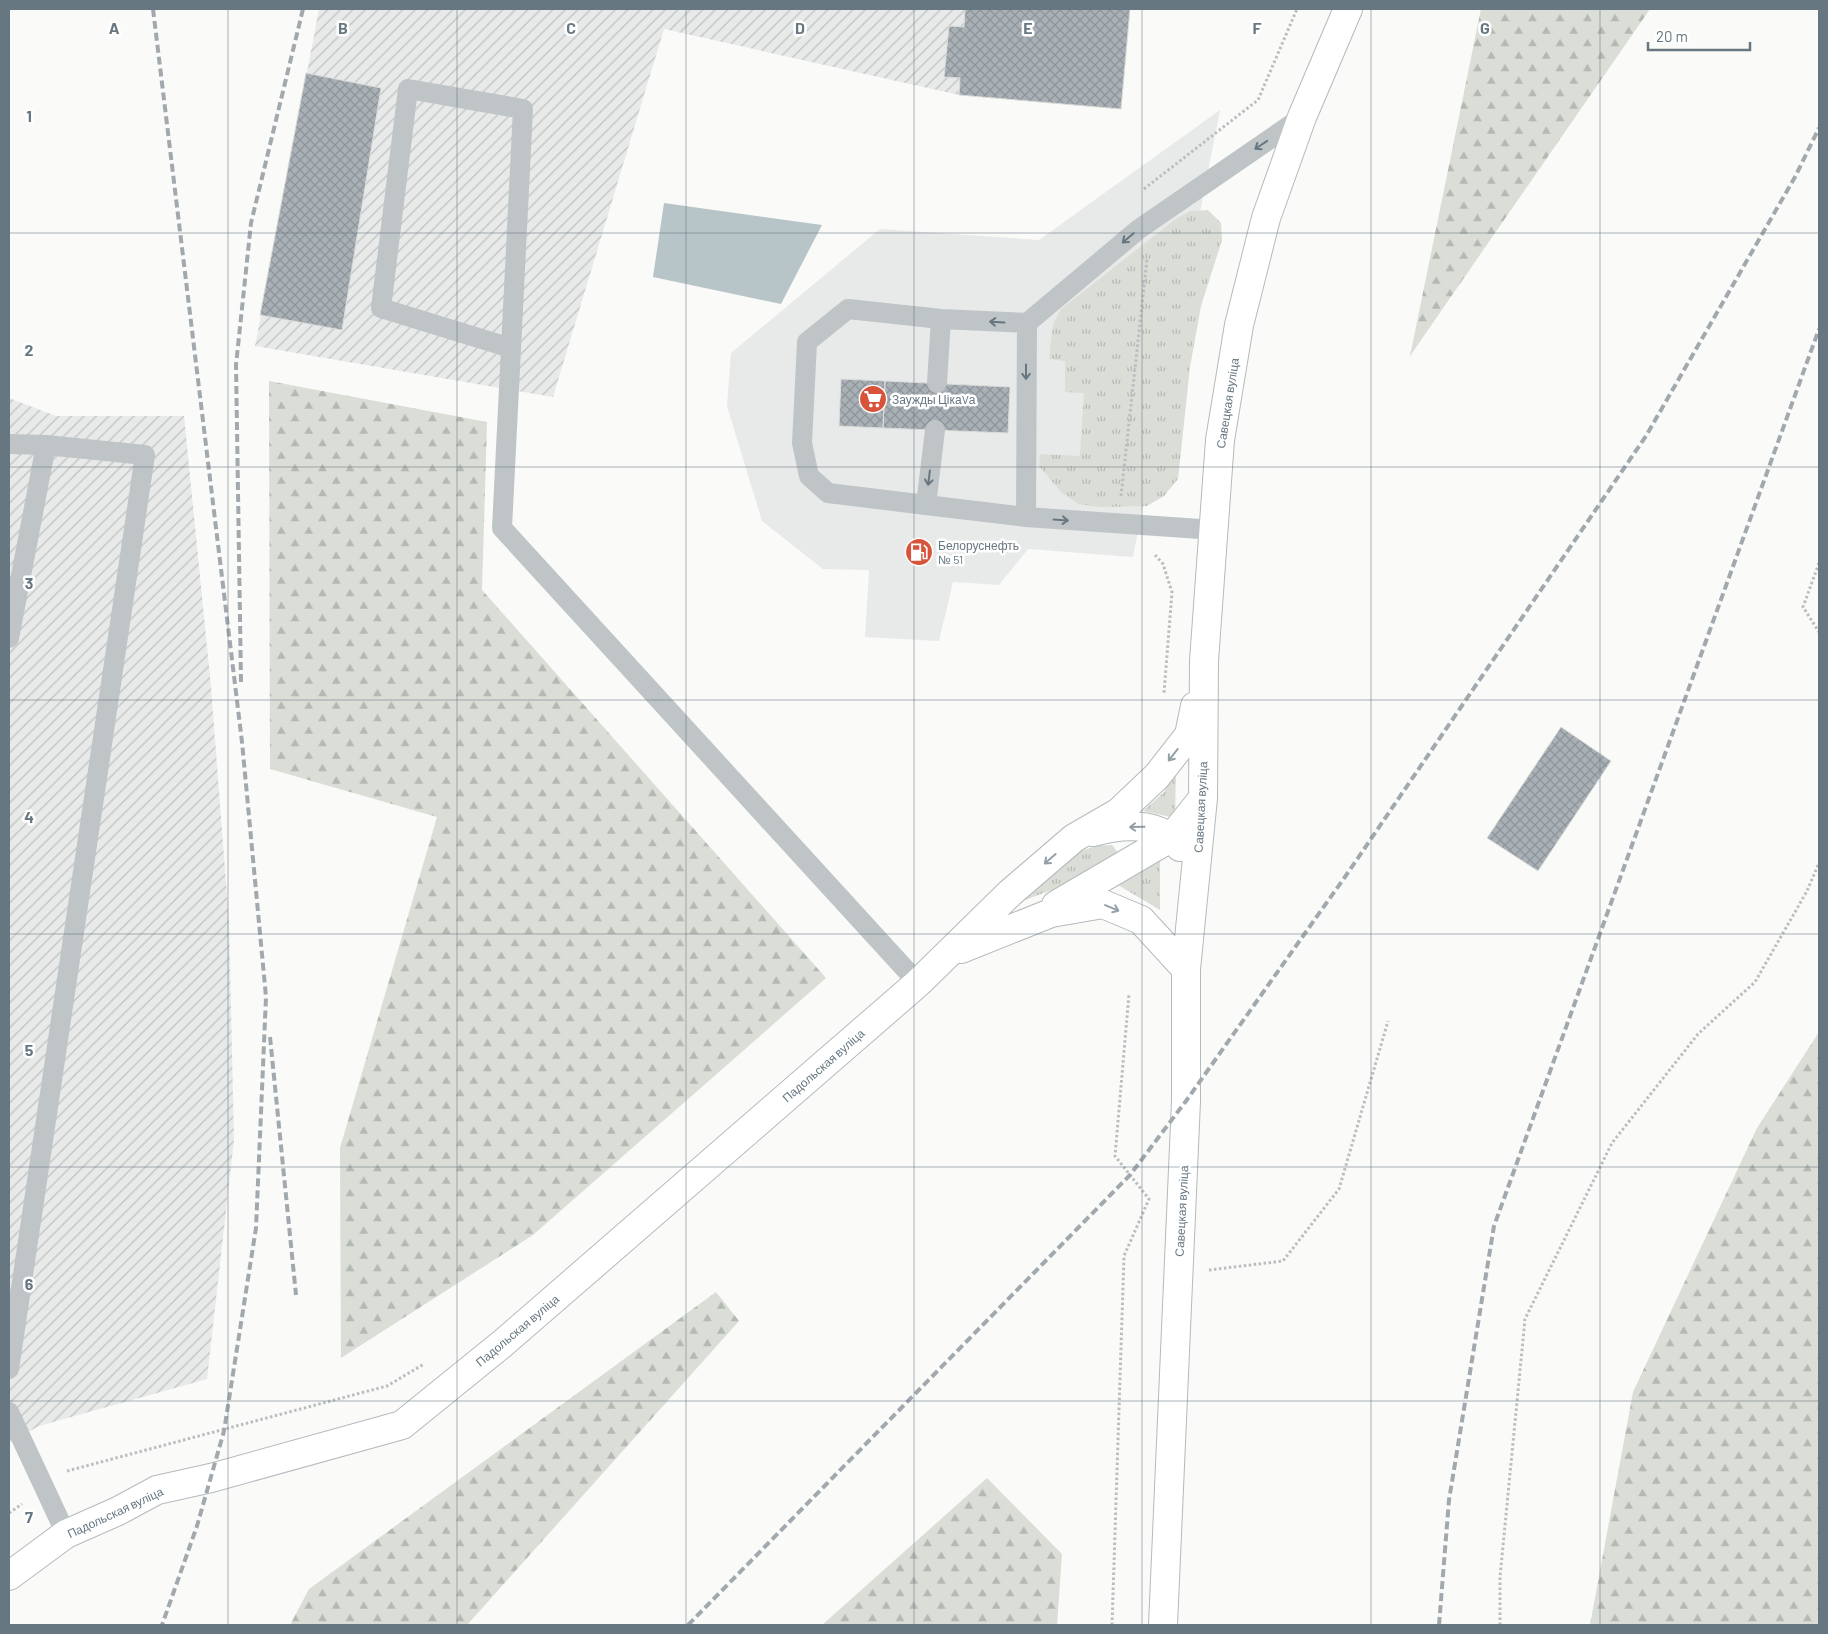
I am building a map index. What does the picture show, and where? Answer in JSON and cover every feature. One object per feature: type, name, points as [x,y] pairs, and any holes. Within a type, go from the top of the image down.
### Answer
[{"type":"main road","name":"Савецкая вуліца","points":[[1163,1625],[1186,1101],[1186,969],[1203,798],[1204,661],[1215,530],[1220,440],[1239,325],[1266,218],[1302,117],[1348,9]]},
{"type":"main road","name":"Падольская вуліца","points":[[9,1576],[66,1534],[118,1511],[156,1490],[211,1478],[402,1425],[510,1338],[918,983],[1010,893],[1074,838],[1119,812],[1157,776],[1189,735],[1204,661]]},
{"type":"main road","points":[[1018,926],[1172,837],[1203,798]]},
{"type":"main road","points":[[1074,838],[1107,828],[1145,826],[1172,837],[1187,856],[1193,896]]},
{"type":"main road","name":"Падольская вуліца","points":[[950,953],[1051,913],[1103,904],[1141,920],[1186,969]]},
{"type":"lane","points":[[511,348],[381,308],[408,89],[523,109],[502,528],[918,983]]},
{"type":"lane","points":[[1215,530],[1026,517],[828,493],[808,476],[802,444],[808,342],[848,309],[941,320],[1026,324],[1138,229],[1302,117]]},
{"type":"lane","points":[[937,383],[941,320]]},
{"type":"lane","points":[[1026,324],[1026,517]]},
{"type":"lane","points":[[926,505],[934,430]]},
{"type":"lane","points":[[9,444],[46,445],[145,455],[9,1369]]},
{"type":"lane","points":[[9,638],[46,445]]},
{"type":"lane","points":[[9,1412],[66,1534]]},
{"type":"path","points":[[1819,563],[1803,607],[1819,632]]},
{"type":"path","points":[[1500,1625],[1500,1577],[1525,1320],[1612,1143],[1698,1034],[1755,982],[1807,891],[1819,863]]},
{"type":"path","points":[[1112,1625],[1124,1256],[1149,1199],[1115,1156],[1130,994]]},
{"type":"path","points":[[1178,1274],[1283,1262],[1339,1189],[1388,1021]]},
{"type":"shaded area","points":[[319,9],[1130,9],[1121,109],[959,95],[664,29],[553,397],[255,346]]},
{"type":"shaded area","points":[[1220,110],[1133,557],[1028,549],[999,585],[953,582],[939,641],[865,637],[869,570],[823,569],[762,521],[727,406],[731,353],[880,229],[1039,240]]},
{"type":"shaded area","points":[[664,203],[822,225],[781,304],[653,277]]},
{"type":"shaded area","points":[[9,398],[56,416],[184,416],[211,687],[229,922],[234,1140],[207,1379],[39,1426],[9,1443]]},
{"type":"green space","points":[[1481,9],[1650,9],[1410,356]]},
{"type":"green space","points":[[1208,210],[1221,223],[1222,240],[1201,306],[1190,367],[1178,479],[1164,496],[1147,506],[1100,507],[1078,504],[1061,492],[1039,466],[1040,454],[1080,456],[1084,393],[1065,392],[1065,361],[1049,359],[1053,324],[1061,309],[1177,218],[1191,211]]},
{"type":"green space","points":[[269,381],[487,422],[482,590],[826,978],[533,1235],[341,1358],[340,1148],[437,817],[270,769]]},
{"type":"green space","points":[[1176,767],[1175,818],[1143,811],[1164,792]]},
{"type":"green space","points":[[1112,845],[1119,854],[1091,875],[1012,905],[1073,854],[1095,846]]},
{"type":"green space","points":[[1160,861],[1160,910],[1118,885]]},
{"type":"green space","points":[[1819,1032],[1819,1625],[1590,1625],[1633,1392],[1757,1128]]},
{"type":"green space","points":[[716,1292],[739,1321],[467,1625],[290,1625],[309,1589]]},
{"type":"green space","points":[[987,1478],[1062,1554],[1057,1625],[822,1625]]},
{"type":"building","points":[[965,9],[1130,9],[1121,109],[959,95],[960,78],[944,77],[949,26],[964,27]]},
{"type":"building","points":[[306,73],[381,88],[342,330],[260,315]]},
{"type":"building","points":[[841,379],[885,381],[883,428],[839,426]]},
{"type":"building","points":[[885,381],[1010,387],[1008,433],[883,428]]},
{"type":"building","points":[[1561,727],[1611,761],[1538,871],[1487,838]]},
{"type":"railway","points":[[153,9],[242,742],[266,997],[256,1228],[224,1431],[197,1526],[162,1625]]},
{"type":"railway","points":[[241,682],[236,365],[251,223],[303,9]]},
{"type":"railway","points":[[688,1625],[1130,1175],[1186,1101],[1347,874],[1646,436],[1795,177],[1819,128]]},
{"type":"railway","points":[[1439,1625],[1449,1500],[1494,1226],[1819,329]]},
{"type":"railway","points":[[270,1037],[296,1295]]},
{"type":"place","name":"Заужды ЦікаVа","points":[[873,399]]},
{"type":"place","name":"Белоруснефть № 51","points":[[919,552]]}]
